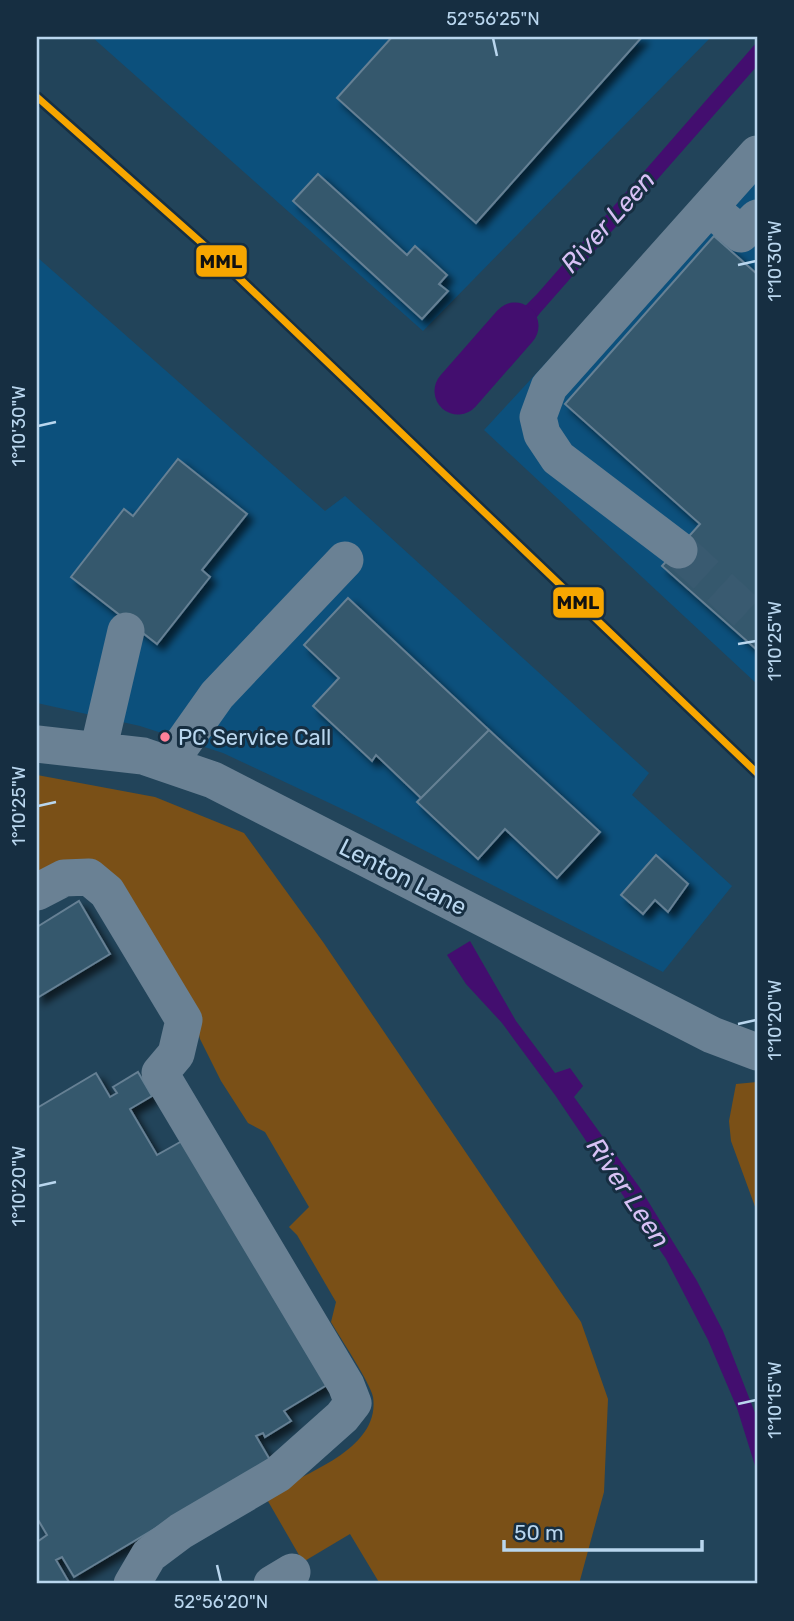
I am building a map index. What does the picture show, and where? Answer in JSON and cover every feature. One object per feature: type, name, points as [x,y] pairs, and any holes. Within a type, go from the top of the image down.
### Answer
[{"type":"street","points":[[679,550],[558,458],[542,434],[538,417],[549,387],[757,155]]},
{"type":"street","points":[[710,208],[741,234],[757,218]]},
{"type":"street","points":[[169,763],[218,695],[345,560]]},
{"type":"street","points":[[98,751],[126,631]]},
{"type":"street","name":"Lenton Lane","points":[[37,744],[144,756],[213,780],[712,1035],[757,1052]]},
{"type":"street","points":[[37,892],[64,878],[89,877],[107,892],[184,1020],[177,1054],[160,1073],[346,1385],[353,1404],[278,1474],[181,1531],[149,1556],[132,1584]]},
{"type":"shaded area","points":[[92,37],[711,37],[423,331]]},
{"type":"shaded area","points":[[757,134],[757,684],[484,430]]},
{"type":"shaded area","points":[[37,257],[325,511],[345,496],[649,773],[632,795],[732,886],[663,972],[357,816],[223,753],[140,726],[37,703]]},
{"type":"shaded area","points":[[37,775],[155,797],[244,833],[323,942],[581,1322],[608,1399],[604,1492],[579,1584],[380,1584],[350,1534],[303,1562],[265,1496],[318,1469],[352,1446],[365,1432],[372,1416],[371,1390],[331,1322],[336,1302],[297,1235],[289,1227],[309,1207],[265,1132],[248,1123],[221,1081],[200,1039],[193,1008],[120,881],[37,874]]},
{"type":"shaded area","points":[[757,1082],[757,1212],[731,1141],[729,1121],[736,1084]]},
{"type":"water","points":[[757,42],[757,66],[540,313],[486,385],[465,367],[538,293]]},
{"type":"water","points":[[470,941],[516,1021],[555,1073],[570,1068],[583,1086],[574,1097],[640,1188],[697,1281],[723,1331],[757,1418],[757,1472],[737,1408],[708,1340],[666,1259],[555,1095],[502,1023],[466,984],[447,955]]},
{"type":"building","points":[[392,37],[642,37],[476,223],[337,98]]},
{"type":"building","points":[[318,174],[407,255],[415,246],[447,275],[439,284],[448,291],[422,319],[293,201]]},
{"type":"building","points":[[714,236],[757,274],[757,650],[662,566],[700,524],[565,404]]},
{"type":"building","points":[[178,459],[247,514],[202,570],[210,577],[157,644],[71,577],[124,509],[133,516]]},
{"type":"building","points":[[348,598],[489,730],[421,798],[376,755],[372,761],[313,706],[339,678],[304,645]]},
{"type":"building","points":[[489,730],[600,832],[557,878],[505,829],[478,859],[417,802]]},
{"type":"building","points":[[656,855],[688,884],[668,912],[655,900],[643,914],[621,895]]},
{"type":"building","points":[[79,901],[110,954],[37,998],[37,927]]},
{"type":"building","points":[[138,1072],[152,1096],[130,1109],[157,1155],[182,1141],[327,1385],[284,1411],[291,1421],[265,1437],[263,1433],[256,1436],[270,1460],[74,1577],[62,1557],[56,1560],[70,1584],[38,1584],[37,1542],[47,1535],[37,1518],[37,1108],[96,1073],[110,1097],[117,1093],[113,1087]]},
{"type":"waterway","name":"River Leen","points":[[458,391],[515,326]]},
{"type":"tunnel","points":[[679,550],[757,622]]},
{"type":"transit line","name":"MML","points":[[37,97],[213,253],[757,773]]},
{"type":"place","name":"PC Service Call","points":[[165,737]]}]
